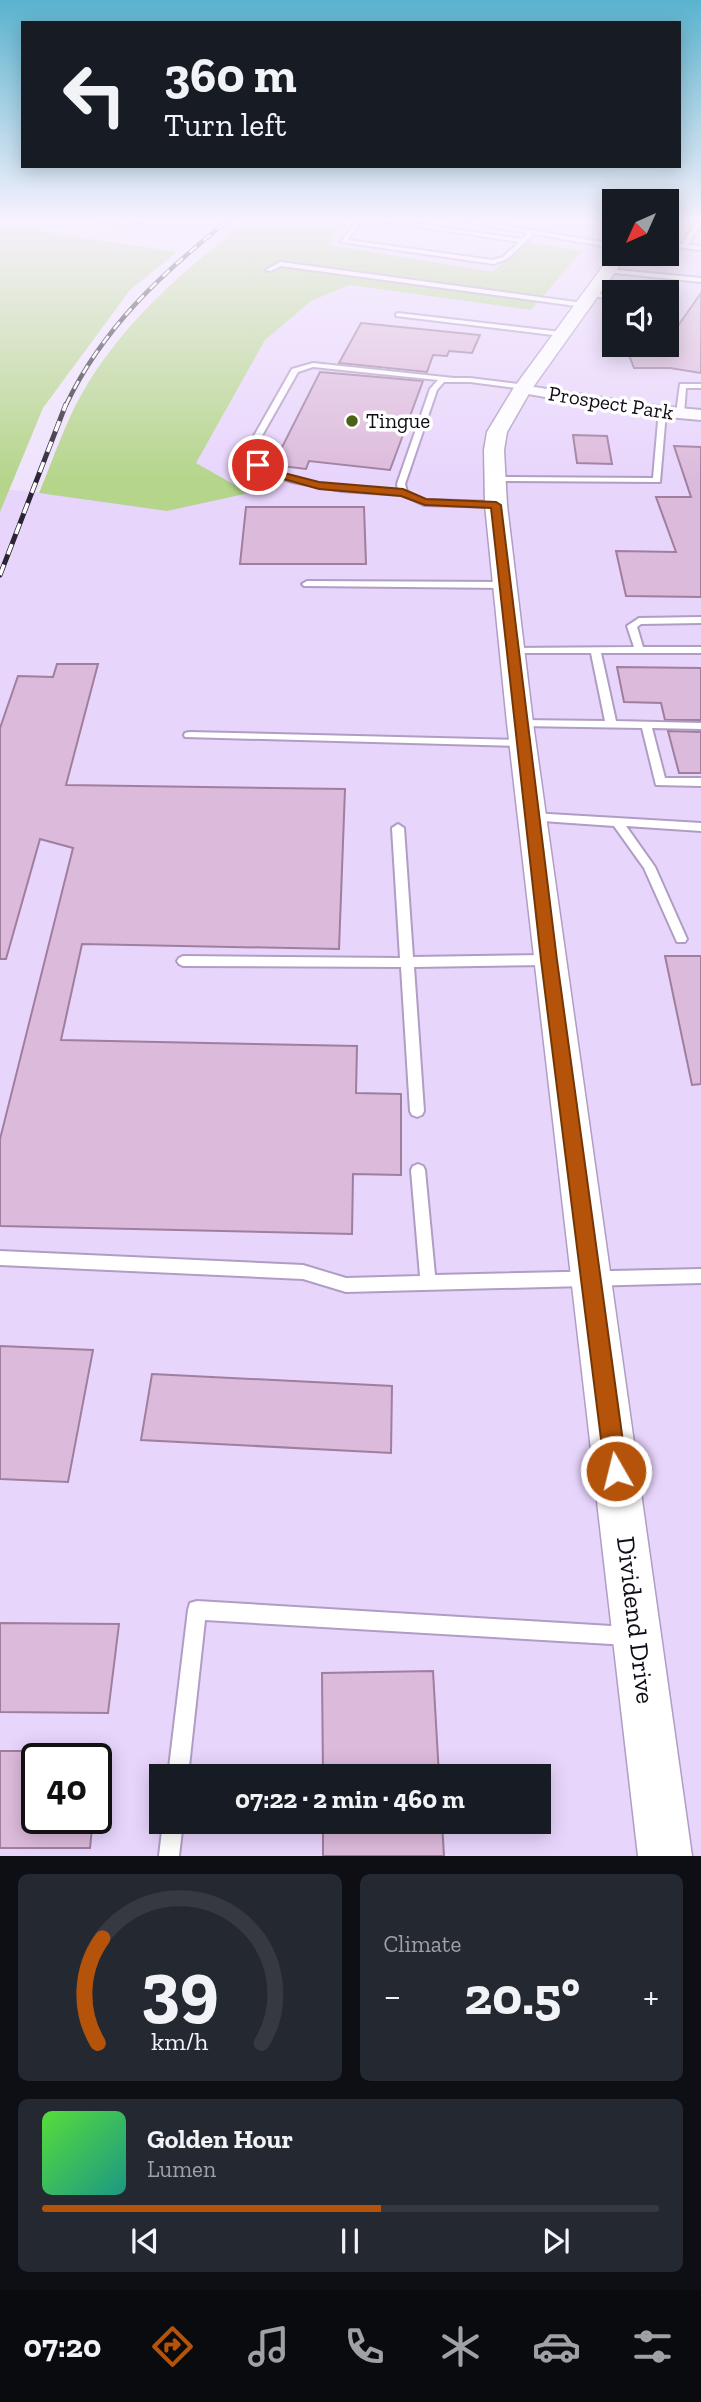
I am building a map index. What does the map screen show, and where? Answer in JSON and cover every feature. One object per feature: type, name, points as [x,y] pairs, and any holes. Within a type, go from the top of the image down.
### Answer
[{"type":"street","name":"Dividend Drive","points":[[583,306],[523,388],[498,432],[494,450],[495,492],[549,960],[589,1278],[639,1637],[665,1856]]},
{"type":"street","name":"Prospect Park","points":[[523,388],[662,412],[701,415]]},
{"type":"lane","points":[[398,315],[561,334]]},
{"type":"lane","points":[[523,388],[313,365],[302,367],[295,371],[251,448],[251,456],[258,465],[301,482],[403,493],[425,502],[495,492],[657,480],[662,412]]},
{"type":"lane","points":[[403,493],[401,484],[434,389],[442,380],[451,379]]},
{"type":"lane","points":[[680,414],[683,386],[701,386]]},
{"type":"lane","points":[[307,584],[505,585]]},
{"type":"lane","points":[[639,649],[632,626],[639,621],[701,620]]},
{"type":"lane","points":[[513,650],[701,650]]},
{"type":"lane","points":[[594,650],[611,724]]},
{"type":"lane","points":[[189,735],[522,733],[611,724],[701,726]]},
{"type":"lane","points":[[646,724],[660,782],[701,782]]},
{"type":"lane","points":[[533,817],[701,827]]},
{"type":"lane","points":[[617,822],[649,867],[681,939]]},
{"type":"lane","points":[[398,828],[417,1111]]},
{"type":"lane","points":[[183,961],[549,960]]},
{"type":"lane","points":[[418,1170],[429,1283]]},
{"type":"lane","points":[[0,1258],[303,1272],[346,1285],[701,1276]]},
{"type":"lane","points":[[179,1764],[197,1610],[639,1637]]},
{"type":"lane","points":[[169,1856],[172,1834]]},
{"type":"shaded area","points":[[266,306],[602,306],[602,357],[679,357],[679,306],[701,306],[701,1856],[0,1856],[0,489],[170,504]]},
{"type":"green space","points":[[0,306],[118,306],[43,408],[0,512]]},
{"type":"green space","points":[[150,306],[306,306],[265,340],[196,463],[249,493],[167,511],[39,493],[77,402],[100,365]]},
{"type":"green space","points":[[499,306],[535,306],[531,310]]},
{"type":"building","points":[[692,306],[701,306],[701,373],[670,368],[634,368],[630,357],[679,357],[679,324]]},
{"type":"building","points":[[361,323],[480,335],[472,353],[449,351],[447,356],[433,355],[427,372],[339,363]]},
{"type":"building","name":"Tingue","points":[[320,372],[423,381],[390,470],[309,461],[306,469],[273,465]]},
{"type":"building","points":[[573,435],[607,436],[612,464],[577,463]]},
{"type":"building","points":[[674,446],[701,447],[701,597],[626,596],[616,551],[676,552],[656,497],[691,497]]},
{"type":"building","points":[[246,507],[364,507],[366,564],[240,564]]},
{"type":"building","points":[[57,664],[98,664],[66,785],[345,789],[339,949],[82,944],[61,1040],[357,1046],[356,1093],[401,1094],[401,1175],[353,1174],[352,1234],[0,1226],[0,1139],[73,848],[40,839],[6,959],[0,959],[0,728],[18,676],[53,677]]},
{"type":"building","points":[[617,667],[701,668],[701,720],[665,720],[661,703],[624,702]]},
{"type":"building","points":[[668,731],[701,732],[701,773],[679,773]]},
{"type":"building","points":[[665,956],[701,956],[701,1084],[692,1085]]},
{"type":"building","points":[[0,1346],[93,1350],[68,1482],[0,1479]]},
{"type":"building","points":[[152,1374],[392,1386],[391,1453],[141,1440]]},
{"type":"building","points":[[0,1623],[119,1624],[108,1713],[0,1712]]},
{"type":"building","points":[[433,1671],[438,1764],[323,1764],[322,1673]]},
{"type":"building","points":[[0,1751],[21,1751],[21,1834],[91,1834],[90,1848],[0,1848]]},
{"type":"building","points":[[323,1834],[443,1834],[444,1856],[323,1856]]},
{"type":"railway","points":[[66,405],[98,350],[135,306]]},
{"type":"railway","points":[[0,575],[66,404]]},
{"type":"place","name":"Tingue","points":[[352,421]]},
{"type":"route","points":[[258,465],[276,474],[319,486],[403,493],[425,502],[496,505],[549,960],[616,1471]]}]
